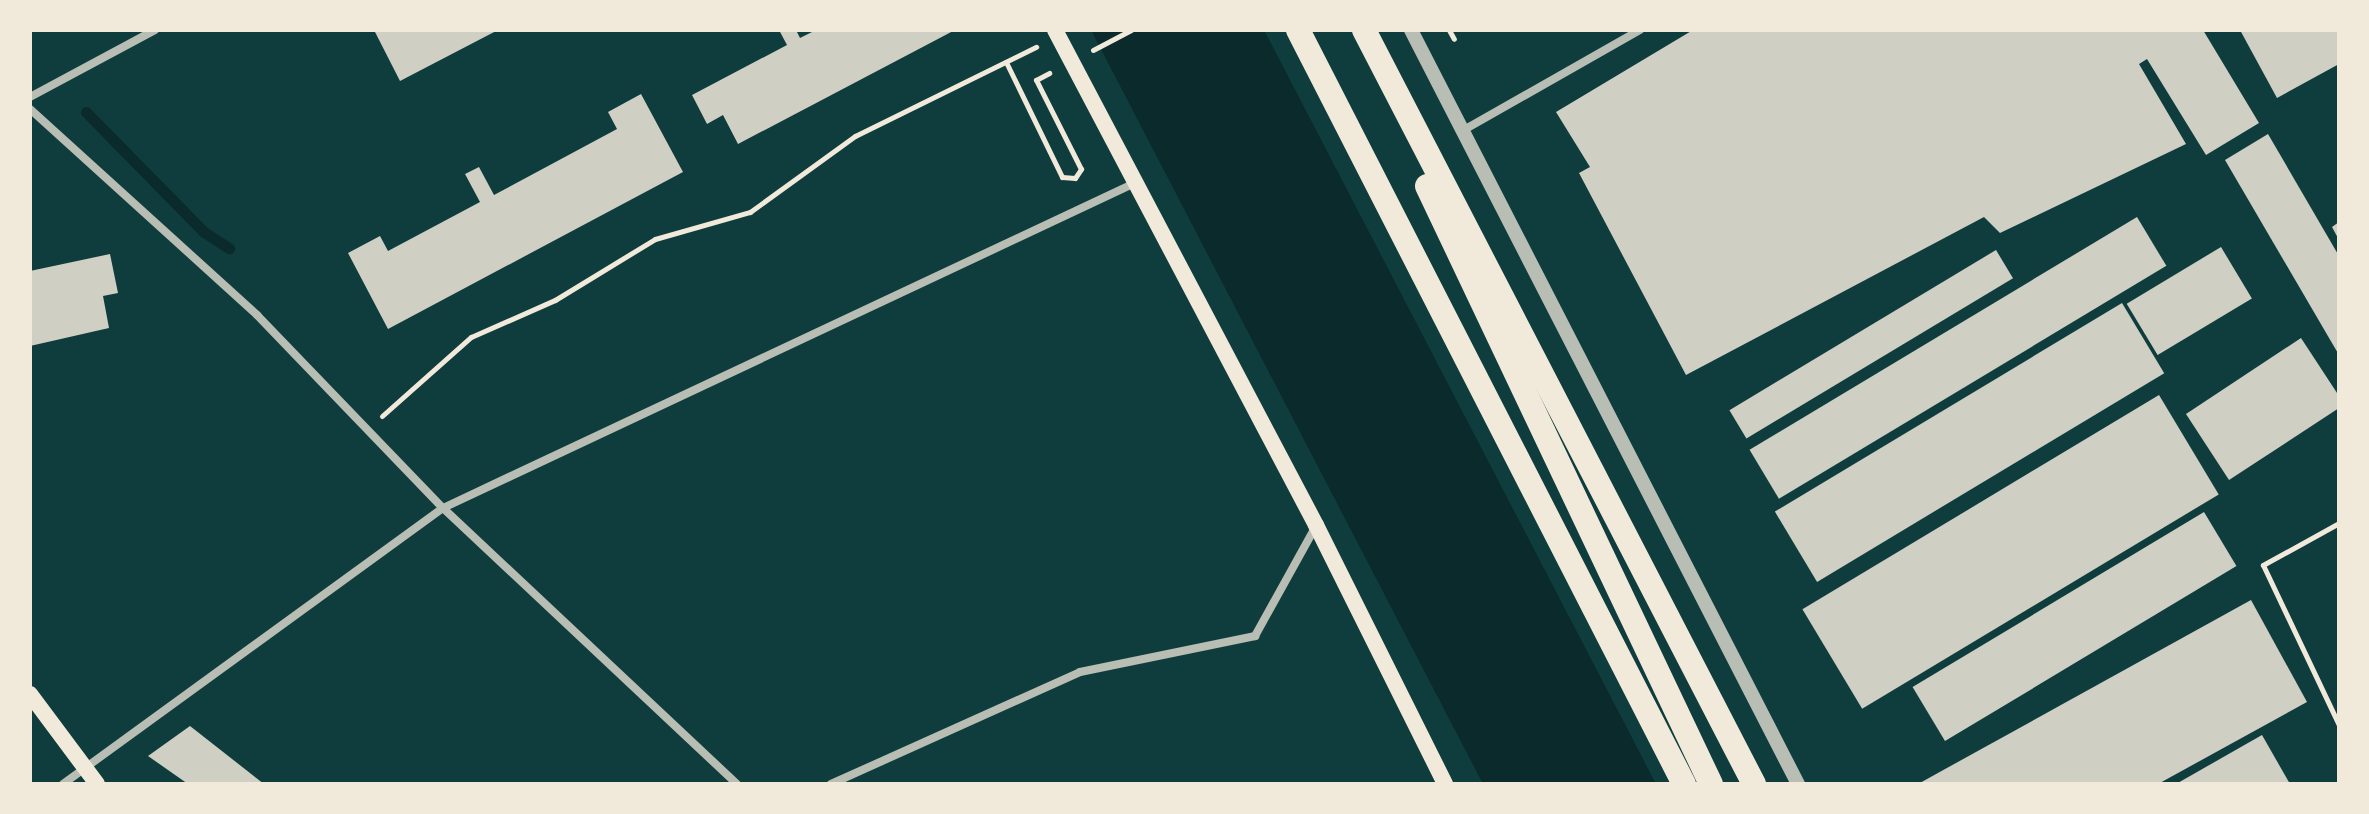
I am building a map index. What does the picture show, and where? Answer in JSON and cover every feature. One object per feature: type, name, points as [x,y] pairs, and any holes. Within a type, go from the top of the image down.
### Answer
[{"type":"highway","points":[[1298,30],[1375,177],[1549,528],[1684,784]]},
{"type":"highway","points":[[1310,30],[1375,177]]},
{"type":"highway","points":[[1353,30],[1711,784]]},
{"type":"highway","points":[[1364,30],[1754,784]]},
{"type":"main road","points":[[1057,33],[1316,525],[1445,784]]},
{"type":"main road","points":[[30,694],[97,784]]},
{"type":"street","points":[[30,97],[155,30]]},
{"type":"street","points":[[1411,30],[1798,784]]},
{"type":"street","points":[[1462,131],[1640,30]]},
{"type":"street","points":[[30,109],[257,315],[369,427],[443,508],[737,784]]},
{"type":"street","points":[[63,784],[443,508],[1138,182]]},
{"type":"street","points":[[831,784],[1080,672],[1255,636],[1316,525]]},
{"type":"path","points":[[1449,30],[1454,39]]},
{"type":"path","points":[[369,427],[471,337],[555,300],[655,239],[750,212],[855,136],[1006,62],[1057,33]]},
{"type":"path","points":[[1006,62],[1062,177],[1075,178],[1081,169],[1036,80]]},
{"type":"path","points":[[2339,523],[2263,565],[2339,725]]},
{"type":"water","points":[[1091,30],[1264,30],[1656,784],[1483,784]]},
{"type":"building","points":[[374,30],[498,30],[400,81]]},
{"type":"building","points":[[779,30],[796,30],[800,38],[816,30],[955,30],[738,144],[723,115],[707,124],[692,95],[787,45]]},
{"type":"building","points":[[1693,30],[2203,30],[2259,123],[2206,155],[2147,59],[2139,64],[2186,144],[2000,233],[1984,217],[1686,375],[1579,173],[1590,167],[1556,112]]},
{"type":"building","points":[[2240,30],[2339,30],[2339,64],[2277,98]]},
{"type":"building","points":[[641,94],[683,172],[388,329],[348,253],[380,236],[388,251],[480,202],[465,174],[479,167],[494,195],[617,129],[608,112]]},
{"type":"building","points":[[2268,134],[2339,256],[2339,355],[2225,160]]},
{"type":"building","points":[[2137,217],[2166,266],[1779,499],[1750,450]]},
{"type":"building","points":[[2339,222],[2339,240],[2332,227]]},
{"type":"building","points":[[2221,247],[2252,298],[2158,355],[2127,304]]},
{"type":"building","points":[[1996,250],[2013,278],[1746,438],[1729,410]]},
{"type":"building","points":[[110,254],[118,293],[103,296],[109,328],[30,346],[30,271]]},
{"type":"building","points":[[2122,303],[2164,373],[1817,582],[1775,512]]},
{"type":"building","points":[[2301,338],[2339,396],[2339,408],[2229,480],[2186,414]]},
{"type":"building","points":[[2159,395],[2219,494],[1862,709],[1802,609]]},
{"type":"building","points":[[2204,512],[2236,566],[1945,741],[1913,687]]},
{"type":"building","points":[[2251,600],[2307,702],[2158,784],[1918,784]]},
{"type":"building","points":[[190,726],[264,784],[188,784],[148,756]]},
{"type":"building","points":[[2262,735],[2290,784],[2176,784]]},
{"type":"waterway","points":[[86,112],[204,232],[229,248]]}]
